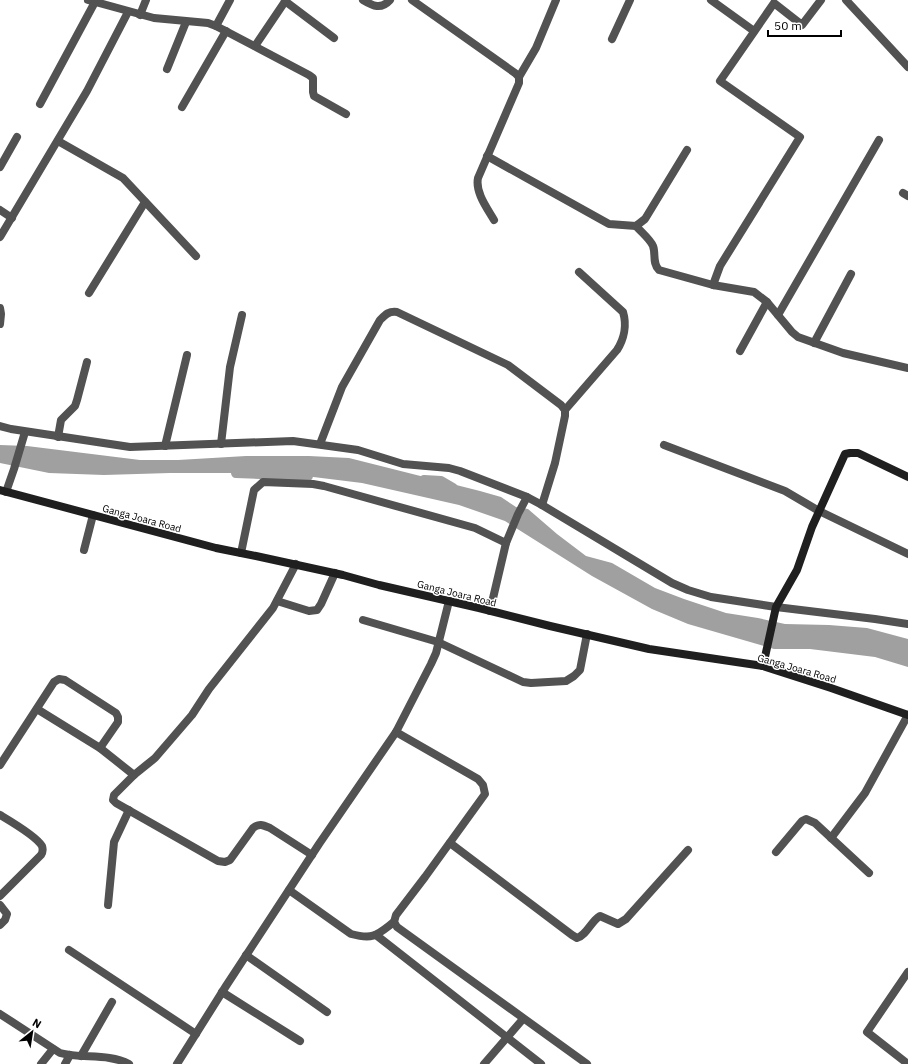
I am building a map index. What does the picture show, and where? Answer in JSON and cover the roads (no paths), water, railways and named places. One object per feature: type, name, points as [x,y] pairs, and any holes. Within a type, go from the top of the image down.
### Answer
[{"type":"main road","points":[[763,666],[776,607],[797,570],[812,527],[844,454],[850,452],[858,453],[908,477]]},
{"type":"main road","name":"Ganga Joara Road","points":[[3,491],[187,541],[335,573],[379,585],[649,649],[763,666],[838,690],[908,715]]},
{"type":"street","points":[[140,15],[146,0]]},
{"type":"street","points":[[216,26],[230,0]]},
{"type":"street","points":[[255,46],[285,0],[334,38]]},
{"type":"street","points":[[363,0],[376,6],[382,6],[390,0]]},
{"type":"street","points":[[412,0],[519,77],[520,83],[487,156],[476,185],[494,220]]},
{"type":"street","points":[[519,77],[536,48],[556,0]]},
{"type":"street","points":[[612,39],[630,0]]},
{"type":"street","points":[[711,0],[722,3],[754,31]]},
{"type":"street","points":[[713,285],[720,266],[800,137],[720,81],[774,3],[802,25],[821,0]]},
{"type":"street","points":[[846,0],[908,67]]},
{"type":"street","points":[[40,104],[93,1],[128,12],[154,18],[208,23],[216,26],[309,75],[313,78],[314,96],[346,114]]},
{"type":"street","points":[[0,237],[88,91],[128,12]]},
{"type":"street","points":[[167,69],[186,22]]},
{"type":"street","points":[[182,107],[226,31]]},
{"type":"street","points":[[0,167],[18,137]]},
{"type":"street","points":[[778,315],[879,140]]},
{"type":"street","points":[[58,141],[123,178],[196,256]]},
{"type":"street","points":[[636,226],[644,219],[687,150]]},
{"type":"street","points":[[487,156],[609,224],[636,226],[652,244],[654,248],[654,260],[656,267],[659,270],[713,285],[754,292],[767,302],[798,337],[843,353],[908,368]]},
{"type":"street","points":[[89,293],[145,202]]},
{"type":"street","points":[[0,210],[12,218]]},
{"type":"street","points":[[542,505],[555,463],[565,410],[616,350],[622,342],[623,336],[623,312],[579,272]]},
{"type":"street","points":[[814,343],[851,274]]},
{"type":"street","points":[[740,351],[767,302]]},
{"type":"street","points":[[0,308],[0,324]]},
{"type":"street","points":[[320,444],[347,378],[380,320],[385,314],[390,312],[405,314],[508,364],[562,405],[565,410]]},
{"type":"street","points":[[220,444],[230,367],[242,315]]},
{"type":"street","points":[[165,446],[187,355]]},
{"type":"street","points":[[58,437],[61,420],[75,406],[87,362]]},
{"type":"street","points":[[0,426],[25,432],[120,446],[165,446],[293,441],[358,450],[403,464],[454,469],[527,497],[672,583],[688,590],[711,597],[908,624]]},
{"type":"street","points":[[3,491],[14,469],[25,432]]},
{"type":"street","points":[[664,445],[776,487],[819,511],[908,554]]},
{"type":"street","points":[[242,553],[254,490],[263,482],[313,484],[324,486],[475,528],[506,543]]},
{"type":"street","points":[[490,611],[506,543],[527,497]]},
{"type":"street","points":[[84,550],[93,515]]},
{"type":"street","points":[[296,564],[267,617],[209,689],[192,716],[155,758],[134,775],[114,795],[113,800],[218,861],[225,862],[230,860],[253,828],[257,825],[270,828],[312,855]]},
{"type":"street","points":[[277,601],[310,611],[317,610],[335,573]]},
{"type":"street","points":[[177,1064],[246,955],[396,732],[431,664],[449,601]]},
{"type":"street","points":[[363,620],[438,642],[523,682],[531,683],[566,681],[574,676],[580,670],[587,634]]},
{"type":"street","points":[[0,765],[54,682],[59,679],[65,680],[116,713],[118,722],[100,748]]},
{"type":"street","points":[[37,709],[100,748],[134,775]]},
{"type":"street","points":[[831,838],[865,793],[908,715]]},
{"type":"street","points":[[289,890],[351,934],[376,935],[394,922],[396,915],[482,799],[485,794],[483,785],[478,779],[396,732]]},
{"type":"street","points":[[108,905],[114,842],[129,810]]},
{"type":"street","points":[[0,815],[19,826],[41,845],[43,851],[41,855],[0,896]]},
{"type":"street","points":[[776,852],[802,821],[806,819],[815,823],[869,873]]},
{"type":"street","points":[[450,842],[577,938],[582,936],[595,919],[600,916],[618,924],[626,919],[688,850]]},
{"type":"street","points":[[0,905],[7,914],[5,920],[0,925]]},
{"type":"street","points":[[394,922],[403,933],[587,1064]]},
{"type":"street","points":[[376,935],[536,1063]]},
{"type":"street","points":[[69,950],[196,1034]]},
{"type":"street","points":[[246,955],[327,1012]]},
{"type":"street","points":[[908,972],[866,1032],[908,1064]]},
{"type":"street","points":[[222,992],[300,1041]]},
{"type":"street","points":[[81,1056],[112,1002]]},
{"type":"street","points":[[0,1014],[53,1049],[70,1056],[81,1056],[129,1064]]},
{"type":"street","points":[[484,1064],[523,1019]]},
{"type":"street","points":[[41,1064],[53,1049]]},
{"type":"street","points":[[65,1064],[70,1056]]},
{"type":"waterway","points":[[236,473],[308,476]]},
{"type":"waterway","points":[[424,480],[441,481],[453,488]]}]
